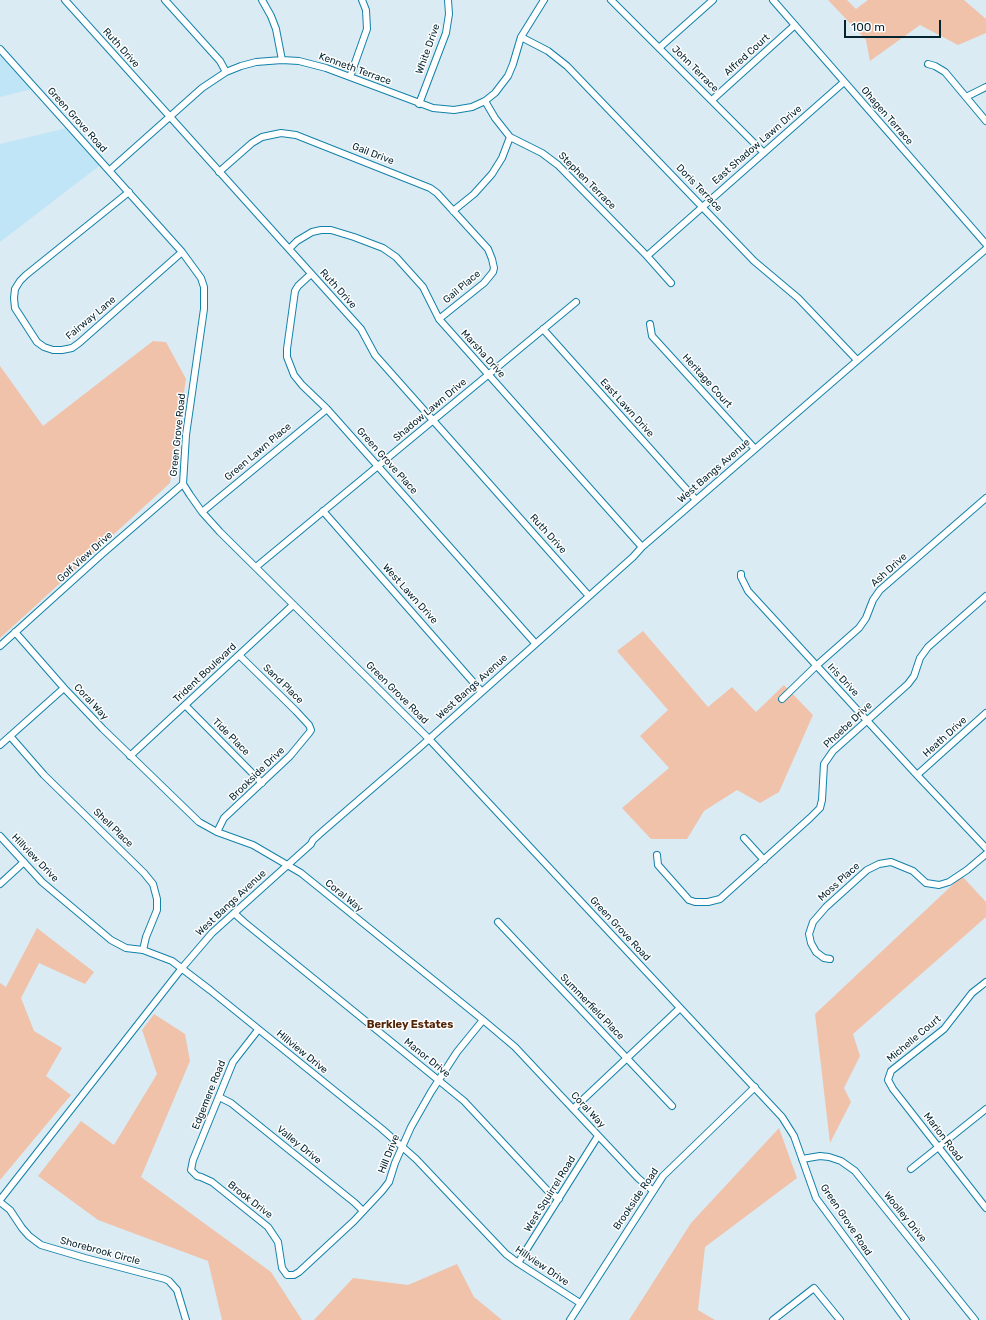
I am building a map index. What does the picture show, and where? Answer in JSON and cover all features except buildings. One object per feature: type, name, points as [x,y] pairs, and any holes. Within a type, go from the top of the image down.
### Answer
[{"type":"street","name":"Ruth Drive","points":[[65,0],[361,329],[375,355],[589,596]]},
{"type":"street","points":[[164,0],[220,61],[226,72]]},
{"type":"street","points":[[262,0],[276,29],[282,60]]},
{"type":"street","points":[[350,77],[367,29],[367,16],[362,0]]},
{"type":"street","name":"White Drive","points":[[419,104],[446,33],[449,14],[448,0]]},
{"type":"street","name":"Kenneth Terrace","points":[[110,170],[202,88],[226,72],[256,62],[282,60],[315,64],[433,108],[454,110],[472,107],[485,101],[495,93],[508,76],[521,37],[544,0]]},
{"type":"street","name":"John Terrace","points":[[611,0],[764,152]]},
{"type":"street","points":[[659,48],[713,0]]},
{"type":"street","name":"Ohagen Terrace","points":[[773,0],[986,244]]},
{"type":"street","name":"Alfred Court","points":[[712,100],[795,25]]},
{"type":"street","name":"Doris Terrace","points":[[521,37],[548,51],[567,66],[754,261],[807,306],[857,360]]},
{"type":"street","name":"Green Grove Road","points":[[0,49],[182,252],[201,278],[204,287],[202,332],[186,435],[184,484],[202,512],[220,532],[429,739],[786,1122],[794,1136],[816,1198],[906,1320]]},
{"type":"street","points":[[928,64],[943,70],[986,121]]},
{"type":"street","name":"East Shadow Lawn Drive","points":[[647,256],[844,82]]},
{"type":"street","points":[[966,97],[986,87]]},
{"type":"street","name":"Stephen Terrace","points":[[485,101],[495,118],[510,137],[542,153],[558,164],[671,283]]},
{"type":"street","name":"Gail Drive","points":[[219,172],[247,146],[258,139],[275,134],[290,134],[424,184],[437,193],[488,249],[494,268]]},
{"type":"street","points":[[453,210],[474,194],[492,174],[502,158],[510,137]]},
{"type":"street","name":"Fairway Lane","points":[[129,192],[26,275],[15,289],[14,308],[37,342],[44,347],[53,350],[72,348],[182,252]]},
{"type":"street","name":"Marsha Drive","points":[[289,249],[304,236],[316,231],[326,230],[338,231],[383,248],[396,257],[423,287],[439,319],[642,547]]},
{"type":"street","name":"West Bangs Avenue","points":[[0,1201],[182,968],[203,943],[234,913],[311,844],[313,840],[429,739],[642,547],[986,249]]},
{"type":"street","name":"Gail Place","points":[[439,319],[484,283],[493,272],[494,268]]},
{"type":"street","name":"Green Grove Place","points":[[311,274],[298,286],[295,291],[287,344],[291,368],[298,381],[327,409],[535,643]]},
{"type":"street","name":"Shadow Lawn Drive","points":[[256,567],[576,302]]},
{"type":"street","name":"Heritage Court","points":[[650,324],[652,336],[754,449]]},
{"type":"street","name":"East Lawn Drive","points":[[543,329],[696,500]]},
{"type":"street","name":"Green Lawn Place","points":[[202,512],[327,409]]},
{"type":"street","name":"Golf View Drive","points":[[0,646],[158,505],[184,484]]},
{"type":"street","name":"Ash Drive","points":[[782,699],[816,666],[859,628],[864,622],[873,600],[880,590],[986,498]]},
{"type":"street","name":"West Lawn Drive","points":[[323,511],[481,691]]},
{"type":"street","name":"Iris Drive","points":[[741,574],[748,591],[986,848]]},
{"type":"street","name":"Phoebe Drive","points":[[657,855],[658,865],[689,900],[701,902],[720,899],[820,808],[824,794],[824,769],[826,760],[833,751],[910,682],[916,671],[920,658],[928,647],[986,596]]},
{"type":"street","name":"Trident Boulevard","points":[[130,756],[293,605]]},
{"type":"street","name":"Coral Way","points":[[16,632],[64,688],[130,756],[199,822],[217,832],[253,845],[301,873],[483,1020],[515,1048],[638,1178],[652,1190]]},
{"type":"street","name":"Sand Place","points":[[239,655],[309,725],[310,730]]},
{"type":"street","points":[[0,745],[64,688]]},
{"type":"street","name":"Tide Place","points":[[185,705],[262,783]]},
{"type":"street","name":"Heath Drive","points":[[917,775],[986,713]]},
{"type":"street","name":"Brookside Drive","points":[[217,832],[224,818],[290,756],[310,730]]},
{"type":"street","name":"Shell Place","points":[[10,736],[44,775],[144,873],[153,884],[157,899],[157,910],[146,937],[143,950]]},
{"type":"street","name":"Hillview Drive","points":[[0,836],[42,882],[111,940],[126,948],[143,950],[164,957],[182,968],[403,1146],[506,1254],[580,1303]]},
{"type":"street","points":[[744,838],[764,860]]},
{"type":"street","name":"Moss Place","points":[[830,959],[824,958],[816,952],[811,942],[809,934],[813,922],[826,907],[867,870],[879,864],[891,862],[913,871],[926,883],[938,885],[949,882],[967,870],[986,854]]},
{"type":"street","points":[[0,884],[24,862]]},
{"type":"street","name":"Manor Drive","points":[[234,913],[464,1101],[548,1190],[559,1199]]},
{"type":"street","name":"Summerfield Place","points":[[498,922],[672,1106]]},
{"type":"street","name":"Michelle Court","points":[[888,1077],[891,1071],[944,1029],[972,993],[986,982]]},
{"type":"street","points":[[573,1109],[680,1008]]},
{"type":"street","name":"Hill Drive","points":[[290,1275],[300,1272],[374,1200],[389,1182],[414,1122],[438,1080],[457,1052],[483,1020]]},
{"type":"street","name":"Edgemere Road","points":[[193,1173],[191,1170],[193,1160],[235,1058],[258,1030]]},
{"type":"street","name":"Marion Road","points":[[888,1077],[889,1084],[986,1208]]},
{"type":"street","name":"Brookside Road","points":[[570,1320],[652,1190],[670,1168],[755,1087]]},
{"type":"street","name":"Valley Drive","points":[[219,1097],[231,1103],[363,1211]]},
{"type":"street","points":[[911,1168],[986,1109]]},
{"type":"street","name":"West Squirrel Road","points":[[518,1263],[598,1136]]},
{"type":"street","name":"Woolley Drive","points":[[802,1159],[820,1156],[829,1157],[841,1161],[855,1171],[975,1320]]},
{"type":"street","name":"Brook Drive","points":[[193,1173],[212,1182],[268,1227],[278,1242],[282,1268],[287,1275],[290,1275]]},
{"type":"street","name":"Shorebrook Circle","points":[[0,1201],[10,1210],[29,1236],[41,1245],[170,1281],[177,1290],[186,1320]]},
{"type":"street","points":[[773,1320],[814,1288],[840,1320]]},
{"type":"shaded area","points":[[828,0],[847,0],[856,9],[868,0],[964,0],[986,19],[986,33],[958,45],[920,25],[870,61],[866,40]]},
{"type":"shaded area","points":[[0,48],[36,88],[0,97]]},
{"type":"shaded area","points":[[71,127],[103,163],[0,242],[0,144]]},
{"type":"shaded area","points":[[153,341],[166,342],[186,379],[170,483],[0,638],[0,366],[43,426]]},
{"type":"shaded area","points":[[643,631],[708,707],[732,687],[756,712],[784,685],[813,715],[779,792],[760,803],[737,790],[704,811],[687,839],[651,839],[622,808],[669,768],[640,736],[668,710],[617,651]]},
{"type":"shaded area","points":[[962,876],[986,902],[986,917],[853,1034],[860,1056],[844,1088],[851,1102],[830,1143],[815,1014]]},
{"type":"shaded area","points":[[37,928],[94,972],[85,984],[39,963],[21,998],[34,1031],[62,1048],[46,1076],[71,1095],[0,1180],[0,983],[6,987]]},
{"type":"shaded area","points":[[154,1014],[185,1034],[190,1061],[141,1177],[271,1272],[302,1320],[222,1320],[208,1261],[98,1220],[38,1176],[81,1121],[114,1145],[157,1074],[142,1030]]},
{"type":"shaded area","points":[[779,1128],[797,1178],[705,1247],[698,1310],[715,1320],[629,1320],[691,1223]]},
{"type":"shaded area","points":[[457,1264],[474,1297],[502,1320],[314,1320],[353,1278],[408,1285]]},
{"type":"district","name":"Berkley Estates","points":[[410,1025]]}]
